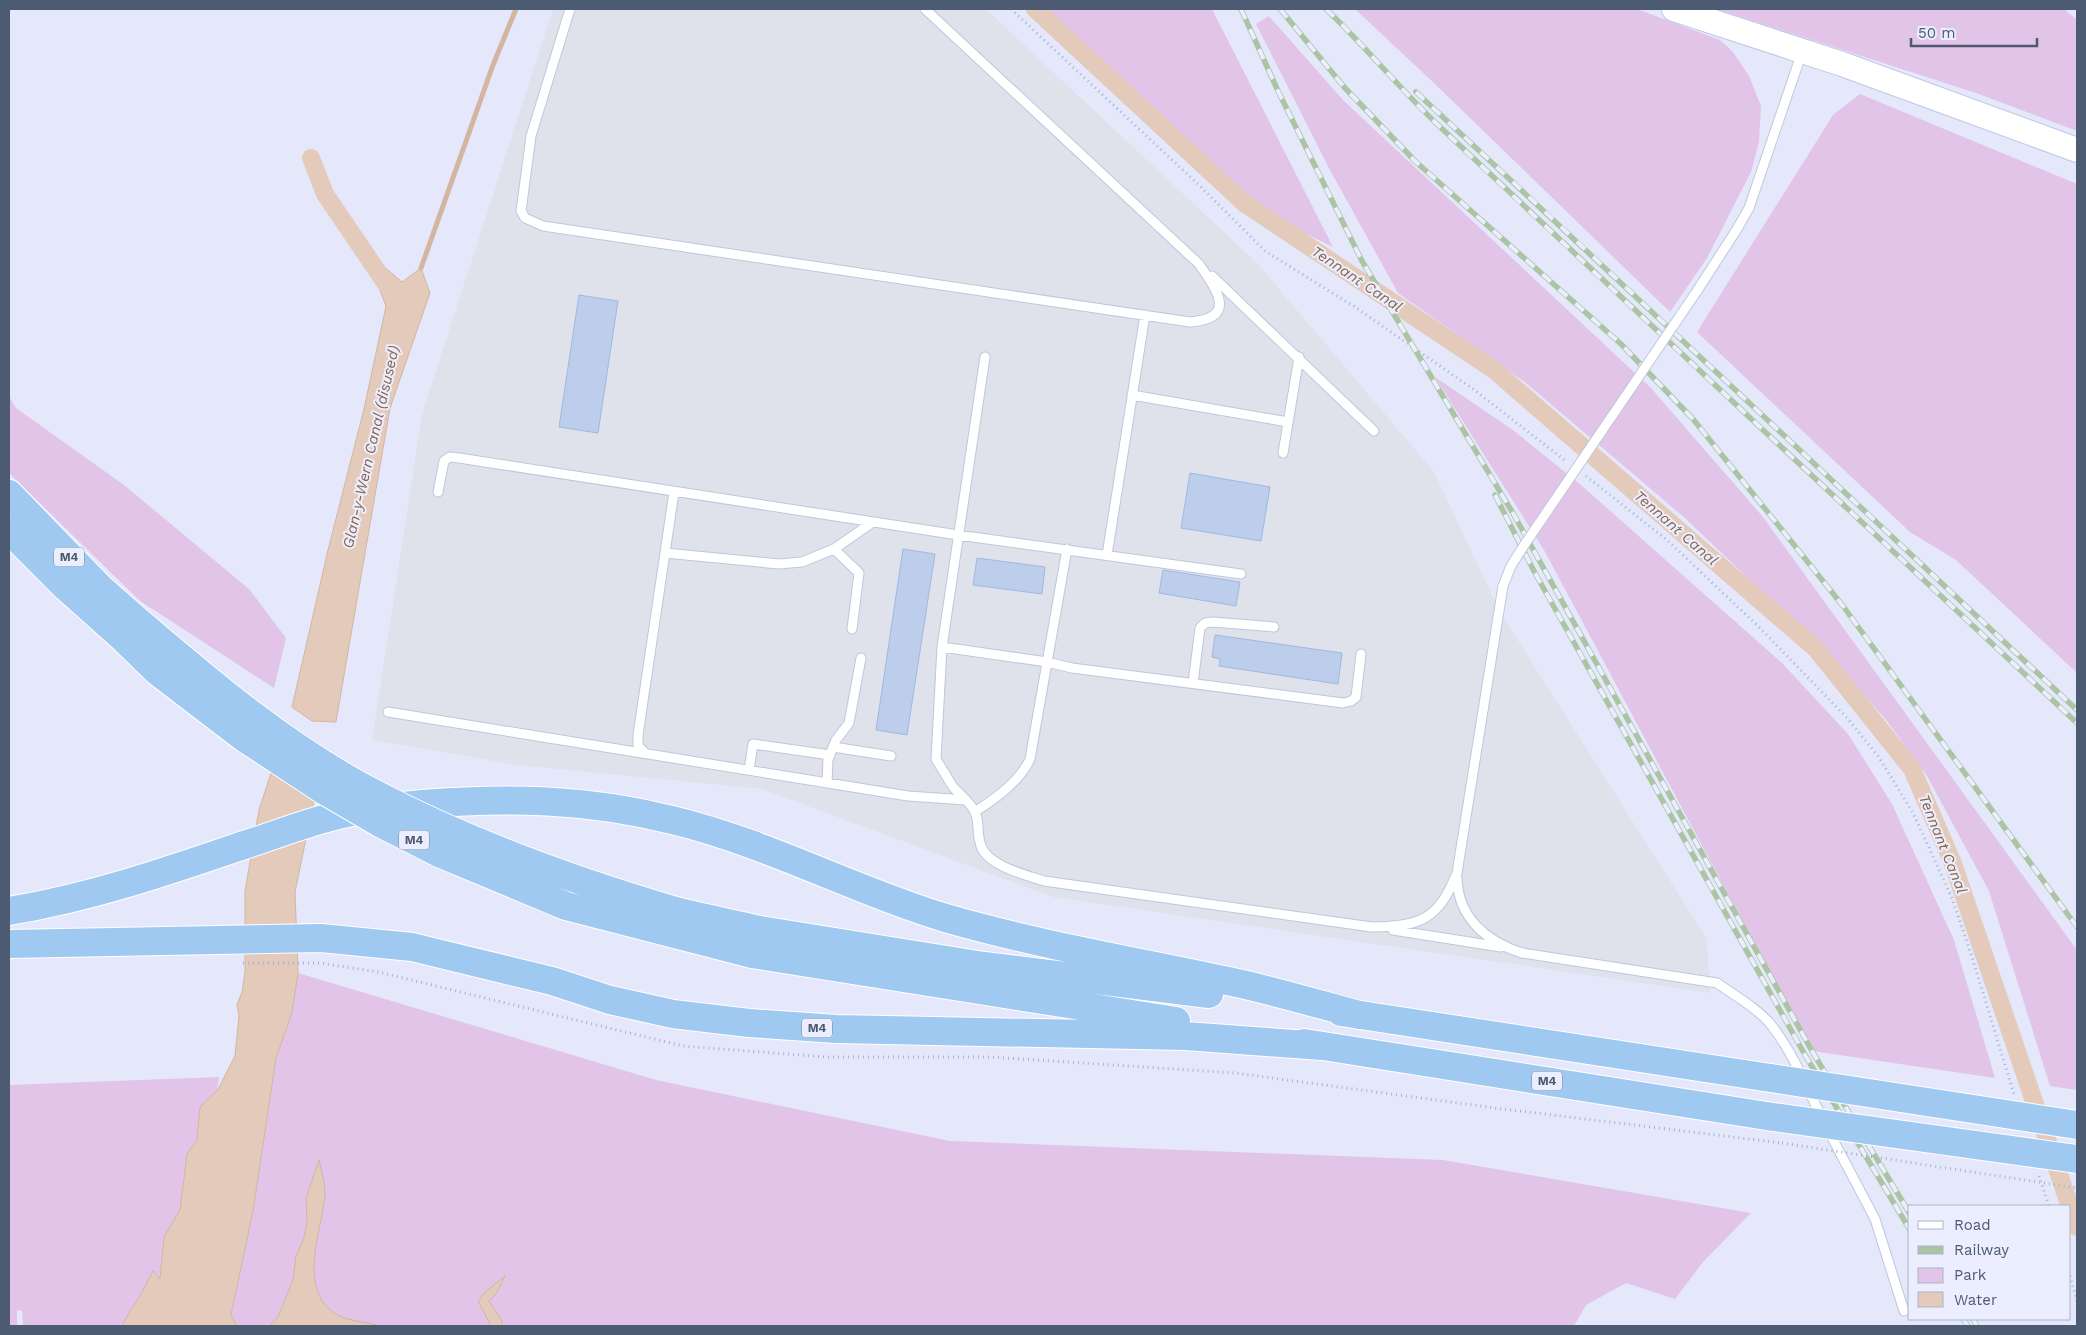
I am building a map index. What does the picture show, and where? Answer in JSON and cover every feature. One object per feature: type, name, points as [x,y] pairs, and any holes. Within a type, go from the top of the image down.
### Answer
[{"type":"highway","name":"M4","points":[[9,494],[100,588],[127,627]]},
{"type":"highway","name":"M4","points":[[9,530],[65,586],[127,627],[185,661],[269,728],[376,795],[499,852],[673,910],[756,942],[1046,1000],[1322,1046],[1773,1117],[2077,1159]]},
{"type":"highway","name":"M4","points":[[9,911],[45,905],[108,890],[304,825],[356,811],[474,801],[517,800],[602,805],[675,820],[751,845],[916,909],[954,920],[1018,937],[1240,984],[1359,1015]]},
{"type":"highway","name":"M4","points":[[9,944],[204,939],[321,951],[412,947],[552,981],[610,1000],[674,1014],[749,1023],[836,1029],[1185,1036],[1322,1046]]},
{"type":"highway","name":"M4","points":[[756,942],[984,966],[1359,1015],[2077,1125]]},
{"type":"main road","points":[[1674,9],[1851,67],[2077,150]]},
{"type":"lane","points":[[570,9],[531,136],[521,211],[525,218],[543,226],[1190,322],[1205,320],[1216,313],[1220,301],[1218,291],[1199,264]]},
{"type":"lane","points":[[925,9],[1298,357],[1374,431]]},
{"type":"lane","points":[[1504,947],[1485,935],[1467,913],[1458,894],[1457,873],[1503,586],[1511,566],[1525,544],[1738,230],[1749,208],[1802,51]]},
{"type":"lane","points":[[1107,555],[1145,315]]},
{"type":"lane","points":[[985,356],[942,647],[936,759],[953,787],[976,811],[982,847],[989,858],[1005,867],[1044,881],[1504,947],[1522,953],[1717,984],[1744,1002],[1771,1025],[1786,1047],[1874,1219],[1904,1311]]},
{"type":"lane","points":[[1283,452],[1298,357]]},
{"type":"lane","points":[[1132,395],[1288,422]]},
{"type":"lane","points":[[438,492],[444,461],[450,457],[958,535],[1241,574]]},
{"type":"lane","points":[[645,753],[638,746],[638,735],[674,492]]},
{"type":"lane","points":[[665,553],[779,564],[802,562],[834,549],[873,522]]},
{"type":"lane","points":[[834,549],[859,573],[852,629]]},
{"type":"lane","points":[[976,811],[1017,780],[1025,770],[1030,759],[1067,549]]},
{"type":"lane","points":[[1193,683],[1200,628],[1205,624],[1213,622],[1274,627]]},
{"type":"lane","points":[[942,647],[1047,662],[1072,668],[1343,703],[1351,701],[1356,697],[1361,654]]},
{"type":"lane","points":[[827,783],[831,751],[849,722],[860,658]]},
{"type":"lane","points":[[388,712],[908,796],[966,800]]},
{"type":"lane","points":[[749,770],[753,744],[891,756]]},
{"type":"lane","points":[[1372,927],[1402,927],[1421,921],[1438,908],[1450,891],[1457,873]]},
{"type":"path","points":[[1011,9],[1201,187],[1265,251],[1355,307],[1441,367],[1569,463]]},
{"type":"path","points":[[1583,474],[1667,540],[1760,628],[1848,719],[1878,756],[1914,813],[1952,898],[2016,1101]]},
{"type":"path","points":[[242,963],[321,951],[395,976],[683,1046],[827,1057],[991,1057],[1235,1073],[1495,1108],[1782,1143],[2077,1188]]},
{"type":"path","points":[[2037,1168],[2049,1205]]},
{"type":"path","points":[[2071,1280],[2077,1301]]},
{"type":"shaded area","points":[[553,9],[986,9],[1258,264],[1434,472],[1500,612],[1707,939],[1710,993],[1053,897],[762,789],[517,765],[372,740],[422,414]]},
{"type":"green space","points":[[1035,9],[1212,9],[1333,247],[1244,203]]},
{"type":"green space","points":[[1355,9],[1637,9],[1720,40],[1733,52],[1749,76],[1761,106],[1759,142],[1751,172],[1707,258],[1670,312],[1435,84]]},
{"type":"green space","points":[[1716,9],[2064,9],[2077,20],[2077,131],[1976,93]]},
{"type":"green space","points":[[1269,16],[1343,100],[1651,388],[1763,517],[2077,950],[2077,1090],[2050,1086],[1989,891],[1927,776],[1887,721],[1831,658],[1685,518],[1526,383],[1398,293],[1331,172],[1256,24]]},
{"type":"green space","points":[[1860,94],[2077,184],[2077,673],[1956,560],[1910,532],[1697,332],[1833,115]]},
{"type":"green space","points":[[1435,377],[1513,430],[1581,485],[1782,663],[1848,734],[1892,804],[1954,940],[1995,1078],[1812,1051],[1544,550]]},
{"type":"green space","points":[[9,396],[16,408],[124,485],[249,589],[286,638],[274,688],[140,601],[9,473]]},
{"type":"green space","points":[[298,973],[656,1080],[950,1141],[1443,1160],[1751,1213],[1703,1262],[1675,1299],[1626,1283],[1586,1305],[1574,1326],[234,1326],[231,1315],[253,1211],[276,1058],[292,1012]]},
{"type":"green space","points":[[219,1077],[217,1091],[200,1107],[197,1140],[187,1154],[180,1211],[164,1237],[160,1280],[153,1271],[122,1326],[23,1326],[22,1311],[17,1310],[17,1326],[9,1326],[9,1085]]},
{"type":"water","points":[[373,264],[381,264],[402,282],[421,268],[430,293],[390,408],[336,722],[312,721],[292,707],[328,550],[364,409],[386,306],[376,280],[368,272]]},
{"type":"water","points":[[273,767],[319,776],[295,892],[298,973],[292,1012],[276,1058],[253,1211],[231,1315],[237,1326],[122,1326],[153,1271],[160,1279],[164,1237],[180,1210],[187,1154],[197,1140],[200,1107],[217,1091],[235,1056],[239,1016],[237,1005],[242,992],[245,972],[245,891],[259,810]]},
{"type":"water","points":[[319,1160],[325,1194],[314,1260],[314,1277],[318,1292],[326,1305],[339,1316],[380,1326],[269,1326],[278,1317],[293,1280],[296,1256],[304,1238],[307,1222],[306,1198]]},
{"type":"water","points":[[505,1276],[496,1294],[489,1301],[502,1321],[502,1326],[491,1326],[478,1301],[486,1291]]},
{"type":"building","points":[[579,295],[618,301],[598,433],[559,427]]},
{"type":"building","points":[[1190,473],[1270,487],[1261,541],[1181,528]]},
{"type":"building","points":[[903,549],[935,554],[907,735],[876,730]]},
{"type":"building","points":[[977,558],[1045,567],[1042,594],[973,585]]},
{"type":"building","points":[[1163,570],[1240,582],[1236,606],[1159,593]]},
{"type":"building","points":[[1215,635],[1342,653],[1338,684],[1219,666],[1220,659],[1212,657]]},
{"type":"waterway","points":[[421,268],[493,65],[516,9]]},
{"type":"waterway","name":"Tennant Canal","points":[[1035,9],[1244,203],[1494,370],[1816,649],[1912,769],[1952,861],[2069,1205]]},
{"type":"waterway","name":"Glan-y-Wern Canal (disused)","points":[[311,158],[325,194],[386,284]]},
{"type":"waterway","name":"Tennant Canal","points":[[2071,1209],[2077,1227]]},
{"type":"railway","points":[[1241,9],[1278,91],[1362,261],[1514,515],[1812,1051],[1908,1211]]},
{"type":"railway","points":[[1280,9],[1345,88],[1416,162],[1621,344],[1693,419],[1843,606],[2077,927]]},
{"type":"railway","points":[[1326,9],[1438,125],[2077,723]]},
{"type":"railway","points":[[1416,92],[2077,710]]},
{"type":"railway","points":[[1495,495],[1535,573],[1805,1055],[1908,1227]]},
{"type":"railway","points":[[1964,1320],[1968,1326]]},
{"type":"railway","points":[[1974,1320],[1977,1326]]}]
